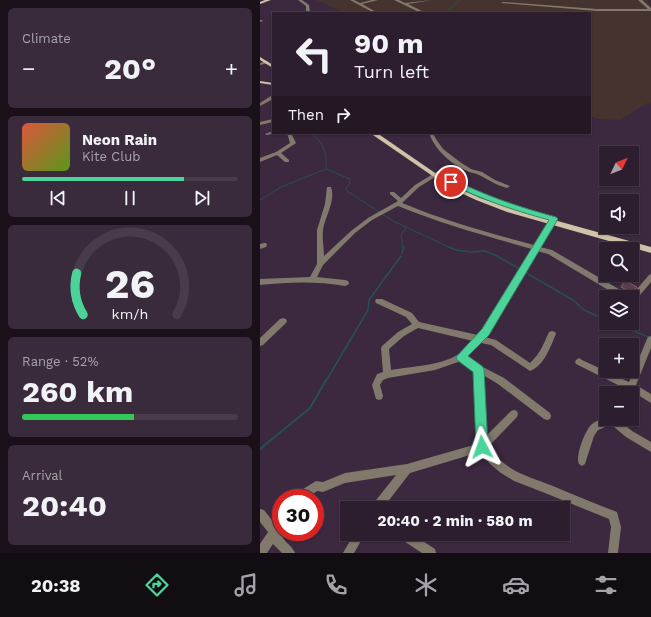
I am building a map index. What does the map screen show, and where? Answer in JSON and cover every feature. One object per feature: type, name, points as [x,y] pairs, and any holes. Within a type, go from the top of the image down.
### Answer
[{"type":"main road","points":[[260,3],[270,0]]},
{"type":"main road","points":[[260,58],[272,66]]},
{"type":"main road","points":[[260,81],[272,83]]},
{"type":"main road","points":[[375,134],[436,174]]},
{"type":"main road","points":[[381,134],[452,187],[478,200],[509,210],[553,220],[648,247]]},
{"type":"street","points":[[300,0],[308,6],[308,12]]},
{"type":"street","points":[[352,0],[374,12]]},
{"type":"street","points":[[359,4],[376,0]]},
{"type":"street","points":[[396,0],[422,12]]},
{"type":"street","points":[[405,4],[430,0]]},
{"type":"street","points":[[640,0],[651,10]]},
{"type":"street","points":[[503,3],[597,10],[651,10]]},
{"type":"street","points":[[260,64],[267,62]]},
{"type":"street","points":[[260,105],[272,98]]},
{"type":"street","points":[[260,124],[272,120]]},
{"type":"street","points":[[267,134],[272,132]]},
{"type":"street","points":[[260,160],[278,153],[293,143],[289,134]]},
{"type":"street","points":[[431,134],[433,140],[454,160],[470,170],[480,173],[490,181],[506,186]]},
{"type":"street","points":[[278,153],[287,161]]},
{"type":"street","points":[[320,264],[353,232],[370,219],[383,213],[399,202],[417,186],[436,174]]},
{"type":"street","points":[[313,279],[320,264],[320,231],[330,198],[329,188]]},
{"type":"street","points":[[392,193],[399,202],[454,225],[537,248],[558,256],[614,290]]},
{"type":"street","points":[[379,396],[376,385],[380,377],[387,374],[438,365],[461,357],[478,340],[485,332],[553,220]]},
{"type":"street","points":[[639,291],[651,277]]},
{"type":"street","points":[[260,282],[284,279],[313,279],[345,284]]},
{"type":"street","points":[[379,302],[409,315],[417,325],[478,340],[493,342],[530,367],[543,354],[552,334]]},
{"type":"street","points":[[260,343],[283,321]]},
{"type":"street","points":[[387,374],[385,348],[401,334],[417,325]]},
{"type":"street","points":[[631,386],[650,340]]},
{"type":"street","points":[[461,357],[478,369],[501,381],[547,416]]},
{"type":"street","points":[[579,362],[622,386]]},
{"type":"street","points":[[478,369],[482,447],[504,470],[517,478],[613,516],[616,527],[613,553]]},
{"type":"street","points":[[639,394],[651,399]]},
{"type":"street","points":[[312,489],[316,486],[323,487],[345,478],[407,469],[482,447],[514,414]]},
{"type":"street","points":[[582,461],[589,436],[594,427],[599,425]]},
{"type":"street","points":[[622,426],[629,434],[651,447]]},
{"type":"street","points":[[382,501],[407,469]]},
{"type":"street","points":[[260,514],[272,523]]},
{"type":"street","points":[[260,553],[272,536]]},
{"type":"street","points":[[277,541],[290,553]]},
{"type":"street","points":[[348,553],[356,541]]},
{"type":"street","points":[[413,541],[431,553]]},
{"type":"shaded area","points":[[316,0],[646,0],[651,5],[651,104],[647,103],[621,120],[598,119],[591,116],[591,12],[342,12]]},
{"type":"building","points":[[624,282],[627,282],[637,287],[634,290],[626,290],[621,287]]},
{"type":"waterway","points":[[448,12],[460,0]]},
{"type":"waterway","points":[[312,134],[324,149],[326,169]]},
{"type":"waterway","points":[[260,200],[281,187],[326,169]]},
{"type":"waterway","points":[[326,169],[350,179],[349,185],[346,188],[347,191],[393,221],[451,248]]},
{"type":"waterway","points":[[403,248],[401,235],[406,228]]},
{"type":"waterway","points":[[402,253],[404,247]]},
{"type":"waterway","points":[[449,247],[456,250],[471,252],[485,251],[497,256],[573,300],[584,310],[599,317]]},
{"type":"waterway","points":[[326,381],[368,310],[369,300],[401,256]]},
{"type":"waterway","points":[[631,330],[651,338]]},
{"type":"waterway","points":[[260,449],[310,408],[326,380]]},
{"type":"route","points":[[451,182],[481,196],[554,219],[537,248],[520,272],[485,332],[461,357],[478,369],[482,447]]}]
